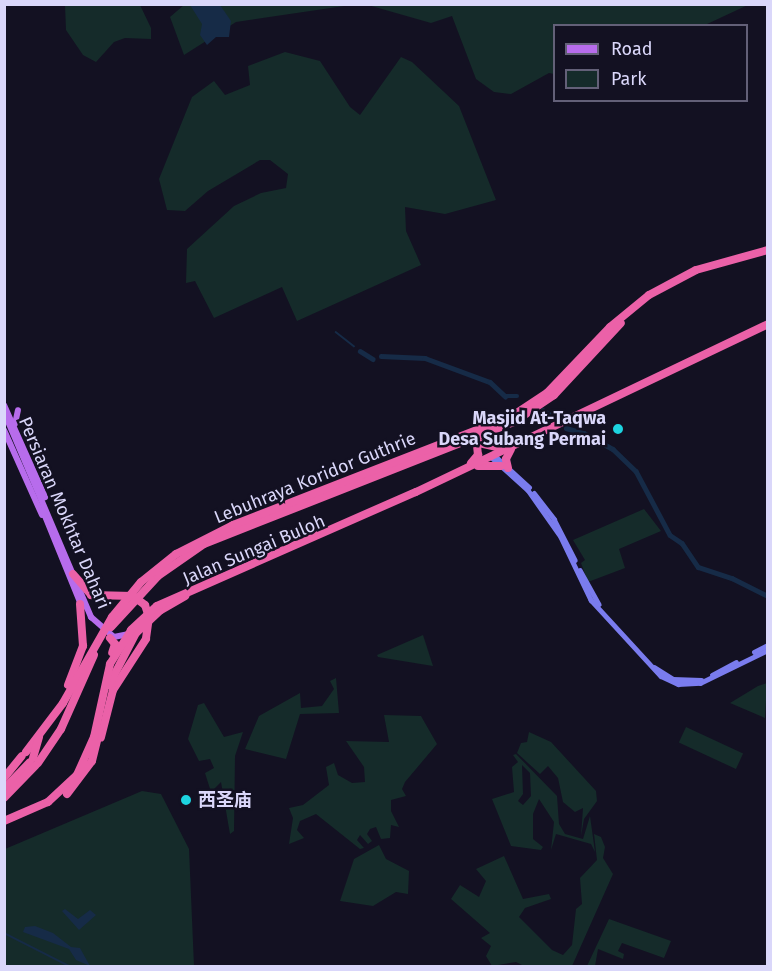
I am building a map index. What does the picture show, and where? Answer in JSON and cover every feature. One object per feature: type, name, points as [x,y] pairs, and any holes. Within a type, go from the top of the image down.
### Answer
[{"type":"highway","name":"Lebuhraya Koridor Guthrie","points":[[513,419],[547,393],[610,327],[649,295],[696,270],[768,250]]},
{"type":"highway","name":"Lebuhraya Koridor Guthrie","points":[[4,798],[61,729],[103,640],[158,576],[204,544],[235,530],[513,419],[554,395],[628,315],[651,299],[705,272],[768,255]]},
{"type":"highway","points":[[765,327],[764,317],[768,319]]},
{"type":"highway","name":"Jalan Sungai Buloh","points":[[4,826],[45,810],[63,798],[81,779],[96,752],[112,678],[132,633],[147,613],[174,595],[396,502],[615,396],[765,327]]},
{"type":"highway","points":[[478,444],[491,448],[507,448],[505,467],[474,465],[478,444]]},
{"type":"highway","name":"Lebuhraya Koridor Guthrie","points":[[4,778],[39,737],[63,703],[112,617],[141,582],[176,555],[233,525],[429,452]]},
{"type":"highway","points":[[73,574],[82,589],[100,597],[126,594],[145,605],[150,631],[126,666],[109,700],[96,752]]},
{"type":"highway","points":[[63,703],[83,646],[85,628],[80,604]]},
{"type":"highway","points":[[110,664],[122,643],[132,633]]},
{"type":"highway","points":[[4,821],[48,802],[77,775],[94,737],[115,646],[112,638]]},
{"type":"highway","points":[[4,789],[34,762],[39,737]]},
{"type":"main road","points":[[4,404],[18,409],[15,424]]},
{"type":"main road","points":[[4,404],[40,481],[50,516]]},
{"type":"main road","name":"Persiaran Mokhtar Dahari","points":[[4,412],[80,604],[90,618],[112,638],[122,643]]},
{"type":"main road","name":"Persiaran Mokhtar Dahari","points":[[4,420],[50,516],[90,618]]},
{"type":"main road","points":[[4,430],[50,528]]},
{"type":"main road","points":[[493,456],[528,490],[551,520],[591,600],[661,676],[678,684],[700,683],[768,650]]},
{"type":"main road","points":[[505,467],[555,519],[594,598],[663,674],[680,681],[699,681],[768,645]]},
{"type":"main road","points":[[112,638],[132,633]]},
{"type":"green space","points":[[750,4],[707,24],[553,24],[553,74],[549,73],[511,94],[494,92],[476,79],[452,16],[431,23],[368,5]]},
{"type":"green space","points":[[65,5],[140,5],[151,28],[151,39],[125,38],[114,42],[96,62],[83,55],[66,30]]},
{"type":"green space","points":[[184,5],[351,5],[236,22],[184,55],[170,17]]},
{"type":"green space","points":[[285,52],[320,61],[350,107],[360,115],[401,57],[412,62],[459,106],[496,200],[445,214],[405,207],[406,231],[421,265],[297,321],[282,287],[214,318],[195,281],[186,283],[187,249],[234,206],[261,193],[286,188],[288,174],[270,160],[260,160],[208,191],[185,211],[167,210],[159,179],[192,97],[214,81],[225,95],[250,85],[248,66]]},
{"type":"green space","points":[[644,509],[661,531],[619,549],[625,568],[588,582],[581,563],[585,560],[573,540]]},
{"type":"green space","points":[[423,635],[433,666],[377,655]]},
{"type":"green space","points":[[336,678],[339,713],[300,714],[286,759],[245,749],[259,716],[300,693],[301,708],[322,706],[334,689],[330,681]]},
{"type":"green space","points":[[767,683],[765,718],[730,703],[758,686]]},
{"type":"green space","points":[[204,703],[224,737],[243,732],[235,756],[234,831],[230,834],[221,782],[211,792],[205,773],[214,768],[210,759],[199,761],[188,739],[198,705]]},
{"type":"green space","points":[[384,715],[421,716],[437,744],[405,782],[402,789],[406,796],[391,800],[391,811],[399,827],[391,825],[390,838],[381,839],[376,827],[370,829],[367,834],[372,841],[368,844],[360,835],[357,840],[364,848],[360,849],[316,814],[300,821],[297,830],[304,838],[289,844],[293,818],[289,808],[303,805],[329,785],[326,767],[334,763],[338,775],[352,783],[365,782],[364,767],[346,741],[389,742]]},
{"type":"green space","points":[[686,727],[743,754],[736,769],[679,742]]},
{"type":"green space","points":[[529,732],[551,742],[596,791],[597,801],[584,819],[581,836],[583,808],[575,812],[563,802],[558,778],[548,766],[540,774],[517,753],[521,743],[527,742]]},
{"type":"green space","points":[[516,754],[557,796],[559,824],[565,834],[583,839],[590,816],[595,852],[591,844],[556,834],[551,850],[554,822],[539,799],[533,814],[533,839],[543,847],[541,850],[511,846],[492,799],[514,792],[512,767],[518,762],[513,755]],"holes":[[[522,765],[530,773],[531,796],[523,805],[518,801],[523,794]]]},
{"type":"green space","points":[[142,791],[161,794],[189,849],[194,966],[5,966],[5,849]]},
{"type":"green space","points":[[594,834],[601,837],[605,847],[603,858],[613,874],[572,966],[524,966],[516,962],[492,966],[486,956],[491,946],[481,938],[490,933],[451,899],[460,885],[479,897],[486,881],[476,869],[504,856],[523,899],[549,894],[551,899],[525,908],[519,917],[552,950],[563,955],[572,945],[576,909],[582,904],[580,878],[597,860]]},
{"type":"green space","points":[[379,845],[386,859],[409,871],[408,894],[396,892],[373,906],[340,901],[354,859]]},
{"type":"green space","points":[[609,919],[671,941],[664,958],[622,943],[618,951],[624,954],[623,959],[598,949],[595,966],[587,966]]},
{"type":"water","points":[[190,5],[220,5],[231,21],[229,37],[216,37],[207,45],[200,35],[202,24]]},
{"type":"water","points":[[65,909],[78,919],[90,910],[96,915],[79,930],[62,911]]},
{"type":"water","points":[[35,926],[53,933],[71,947],[80,948],[90,966],[76,960],[69,949],[23,932],[25,927]]},
{"type":"waterway","points":[[336,332],[354,346]]},
{"type":"waterway","points":[[360,351],[373,359]]},
{"type":"waterway","points":[[381,356],[425,358],[490,382],[505,396],[517,396]]},
{"type":"waterway","points":[[543,410],[552,416]]},
{"type":"waterway","points":[[566,428],[584,433],[613,449],[636,471],[670,535],[682,543],[698,567],[732,578],[768,596]]},
{"type":"waterway","points":[[4,933],[69,966]]},
{"type":"place","name":"Masjid At-Taqwa Desa Subang Permai","points":[[618,429]]},
{"type":"place","name":"西圣庙","points":[[186,800]]}]
